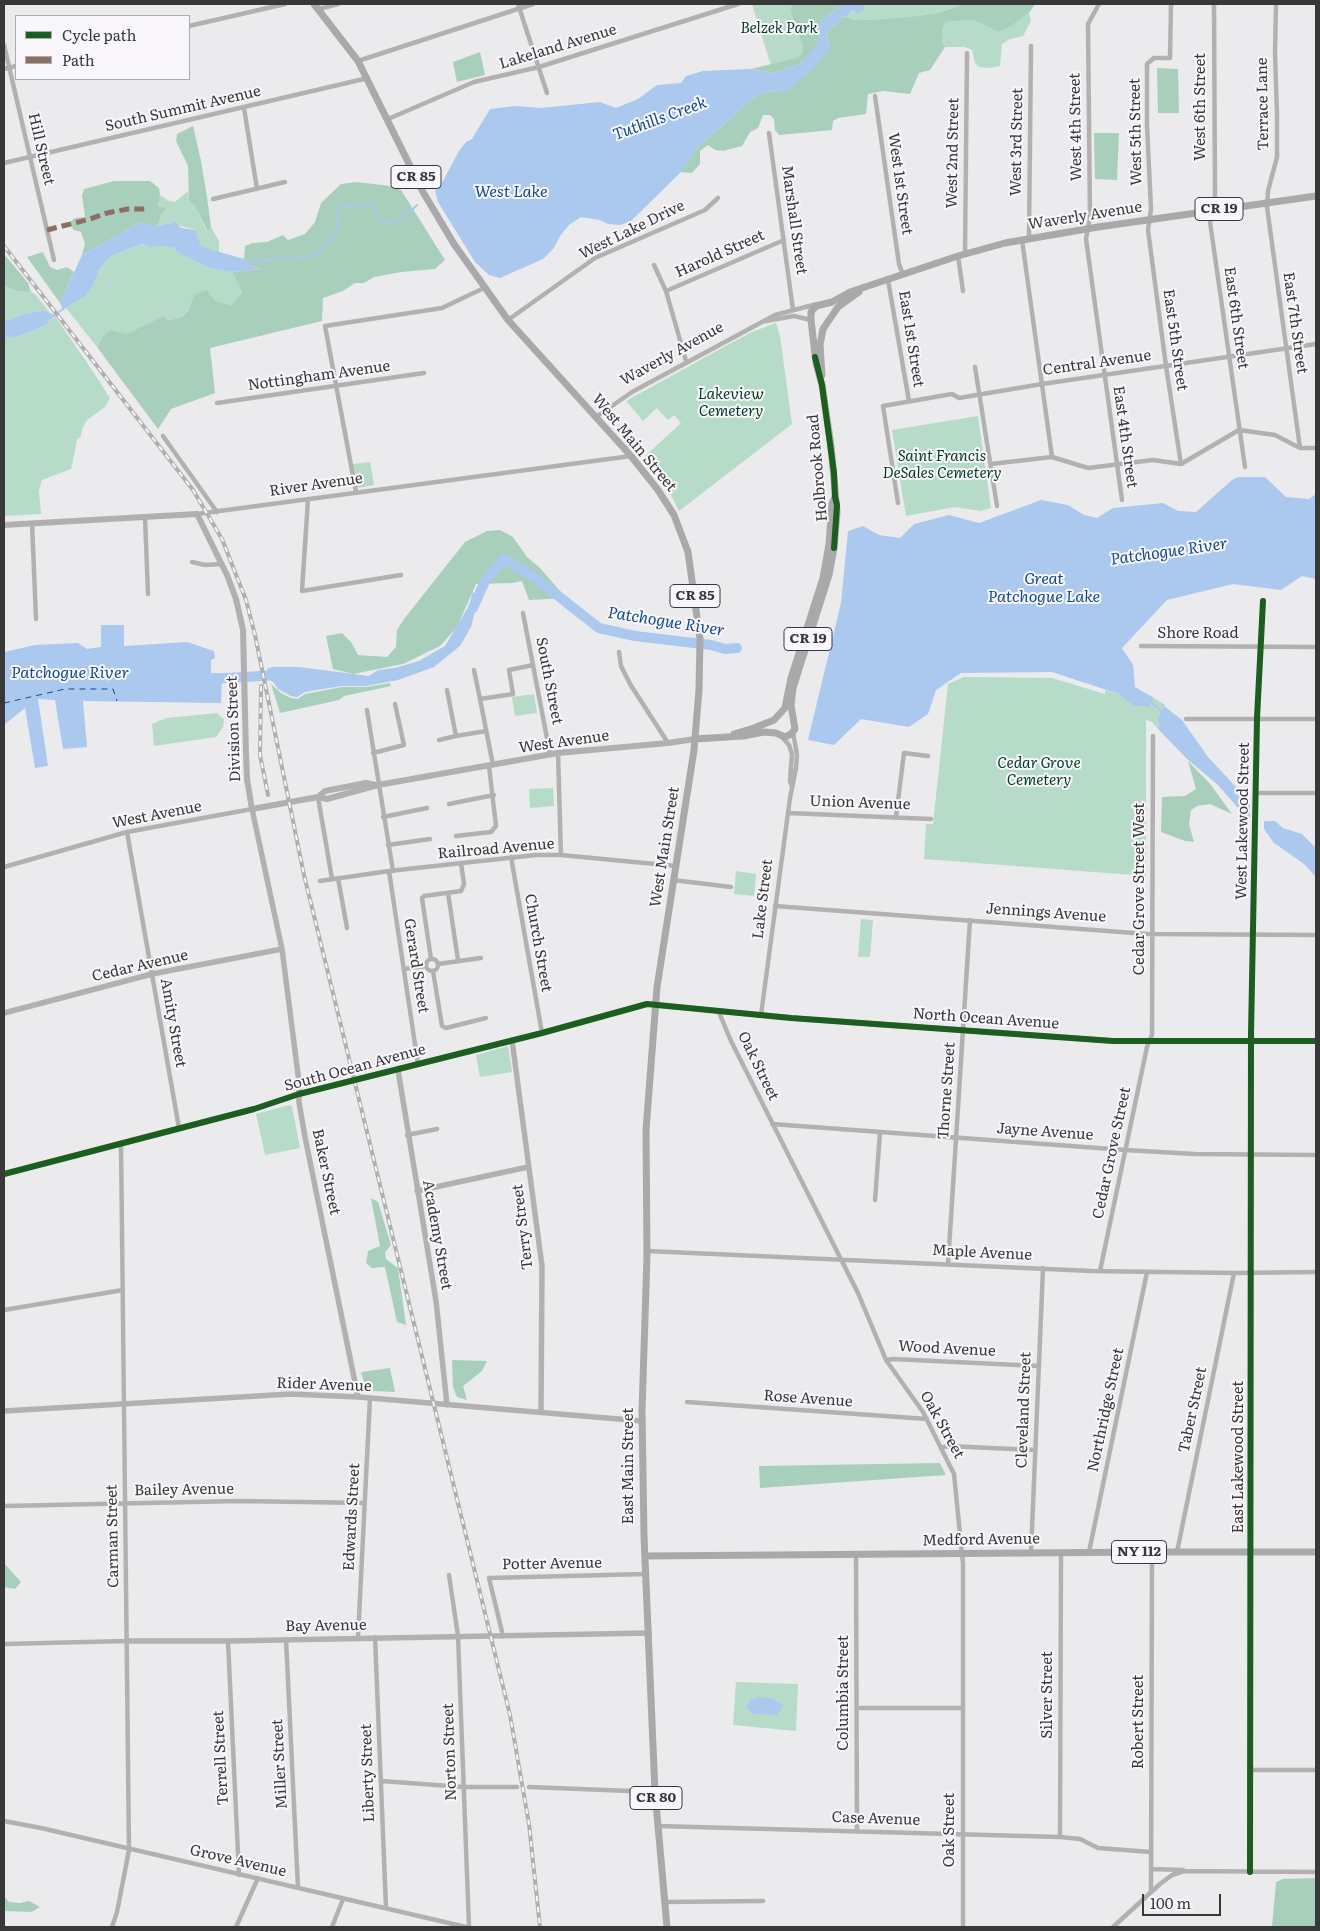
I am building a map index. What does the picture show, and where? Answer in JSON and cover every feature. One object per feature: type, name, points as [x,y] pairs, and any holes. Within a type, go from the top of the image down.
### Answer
[{"type":"main road","name":"West Main Street","points":[[317,7],[368,78],[423,192],[454,244],[484,288],[508,320],[631,456],[668,504],[680,527],[688,552],[701,650],[695,738],[655,1004]]},
{"type":"main road","name":"Waverly Avenue","points":[[821,304],[832,302],[850,292],[961,255],[1026,239],[1316,196]]},
{"type":"main road","name":"Waverly Avenue","points":[[832,315],[842,304],[864,288]]},
{"type":"main road","points":[[821,304],[830,309],[832,315],[828,322],[819,324],[812,320],[812,310],[821,304]]},
{"type":"main road","name":"Holbrook Road","points":[[812,320],[816,363],[822,385]]},
{"type":"main road","name":"Holbrook Road","points":[[793,732],[796,726],[792,705],[794,684],[824,595],[832,561],[837,512],[834,497],[831,446],[822,385],[820,345],[821,335],[828,322]]},
{"type":"main road","name":"Holbrook Road","points":[[781,714],[786,704],[791,678],[823,578],[834,497]]},
{"type":"main road","name":"River Avenue","points":[[4,525],[197,514]]},
{"type":"main road","name":"Division Street","points":[[197,514],[222,564],[236,599],[243,630],[247,779],[252,809]]},
{"type":"main road","points":[[730,736],[774,720],[781,714],[793,717]]},
{"type":"main road","points":[[774,720],[773,725],[779,735]]},
{"type":"main road","points":[[695,738],[743,736],[764,732],[788,736],[793,732]]},
{"type":"main road","name":"West Avenue","points":[[252,809],[318,797],[327,799],[378,785],[554,754],[668,743],[695,738]]},
{"type":"main road","name":"East Main Street","points":[[655,1004],[646,1115],[647,1251],[642,1421],[645,1556],[655,1792],[666,1927]]},
{"type":"main road","name":"Medford Avenue","points":[[645,1556],[1061,1552],[1316,1552]]},
{"type":"street","points":[[190,26],[285,4]]},
{"type":"street","points":[[317,7],[338,4]]},
{"type":"street","points":[[358,62],[519,6],[533,4]]},
{"type":"street","name":"Lakeland Avenue","points":[[388,119],[474,82],[539,67],[738,4]]},
{"type":"street","name":"West 4th Street","points":[[1088,229],[1090,218],[1088,24],[1099,4]]},
{"type":"street","name":"West 5th Street","points":[[1150,220],[1147,64],[1154,58],[1170,58],[1171,4]]},
{"type":"street","name":"West 6th Street","points":[[1212,210],[1215,199],[1214,4]]},
{"type":"street","name":"Terrace Lane","points":[[1267,202],[1277,157],[1276,4]]},
{"type":"street","points":[[519,6],[547,93]]},
{"type":"street","name":"Hill Street","points":[[4,45],[6,68],[30,157],[54,260]]},
{"type":"street","name":"West 3rd Street","points":[[1031,46],[1026,239],[1052,457]]},
{"type":"street","name":"West 2nd Street","points":[[963,291],[961,255],[967,53]]},
{"type":"street","name":"South Summit Avenue","points":[[4,163],[368,78]]},
{"type":"street","name":"West 1st Street","points":[[875,96],[899,264],[903,275]]},
{"type":"street","points":[[244,108],[257,188]]},
{"type":"street","name":"Marshall Street","points":[[769,133],[793,310]]},
{"type":"street","points":[[213,199],[285,182]]},
{"type":"street","name":"West Lake Drive","points":[[508,320],[595,258],[706,210],[718,198]]},
{"type":"street","name":"East 7th Street","points":[[1267,202],[1285,349],[1300,448]]},
{"type":"street","name":"East 6th Street","points":[[1212,210],[1210,222],[1239,430]]},
{"type":"street","name":"East 5th Street","points":[[1150,220],[1148,232],[1181,464]]},
{"type":"street","name":"East 4th Street","points":[[1088,229],[1087,241],[1122,500]]},
{"type":"street","name":"Harold Street","points":[[666,291],[784,240]]},
{"type":"street","points":[[654,265],[666,291],[686,362]]},
{"type":"street","name":"East 1st Street","points":[[888,280],[909,401]]},
{"type":"street","points":[[356,492],[325,326],[442,308],[484,288]]},
{"type":"street","name":"Waverly Avenue","points":[[596,416],[616,401],[775,315],[821,304]]},
{"type":"street","name":"Waverly Avenue","points":[[765,321],[794,316],[812,320]]},
{"type":"street","name":"Central Avenue","points":[[898,503],[884,406],[952,394],[960,398],[1042,384],[1316,344]]},
{"type":"street","points":[[975,367],[997,506]]},
{"type":"street","name":"Nottingham Avenue","points":[[217,403],[424,373]]},
{"type":"street","points":[[1239,430],[1245,467]]},
{"type":"street","points":[[991,464],[1052,457],[1088,468],[1153,460],[1181,464],[1239,430],[1275,435],[1300,448],[1316,448]]},
{"type":"street","points":[[163,436],[217,512]]},
{"type":"street","name":"River Avenue","points":[[197,514],[631,456]]},
{"type":"street","points":[[308,499],[302,590],[401,575]]},
{"type":"street","points":[[145,517],[148,594]]},
{"type":"street","points":[[32,523],[36,619]]},
{"type":"street","points":[[192,562],[205,565],[222,564]]},
{"type":"street","name":"West Lakewood Street","points":[[1252,1041],[1257,718],[1263,602]]},
{"type":"street","name":"South Street","points":[[523,613],[554,754],[561,856]]},
{"type":"street","name":"Shore Road","points":[[1141,646],[1316,647]]},
{"type":"street","points":[[619,652],[622,666],[630,684],[668,743]]},
{"type":"street","points":[[480,699],[513,694],[509,670],[533,665]]},
{"type":"street","points":[[456,836],[491,832],[496,826],[491,765],[474,670]]},
{"type":"street","points":[[447,690],[456,736]]},
{"type":"street","points":[[373,753],[404,745],[396,704]]},
{"type":"street","name":"Gerard Street","points":[[367,710],[388,845],[418,1064]]},
{"type":"street","points":[[1186,719],[1316,719]]},
{"type":"street","points":[[439,740],[486,731]]},
{"type":"street","points":[[792,787],[797,760],[793,732]]},
{"type":"street","points":[[779,735],[789,745],[792,754],[790,781],[792,787]]},
{"type":"street","name":"Cedar Grove Street West","points":[[1150,1041],[1152,1035],[1153,736]]},
{"type":"street","points":[[896,817],[904,753],[928,756]]},
{"type":"street","name":"Lake Street","points":[[761,1015],[792,787]]},
{"type":"street","points":[[1256,792],[1316,793]]},
{"type":"street","points":[[450,804],[494,794]]},
{"type":"street","points":[[318,797],[347,928]]},
{"type":"street","points":[[383,817],[428,808]]},
{"type":"street","name":"West Avenue","points":[[4,867],[128,832],[252,809]]},
{"type":"street","name":"Division Street","points":[[252,809],[282,949]]},
{"type":"street","name":"Union Avenue","points":[[788,813],[931,819]]},
{"type":"street","name":"Amity Street","points":[[128,832],[179,1128]]},
{"type":"street","points":[[388,845],[430,839]]},
{"type":"street","name":"Railroad Avenue","points":[[320,882],[391,871],[511,857],[561,856],[676,866]]},
{"type":"street","name":"Church Street","points":[[511,857],[542,1033]]},
{"type":"street","points":[[426,966],[427,961],[430,959],[422,898],[424,896],[461,891],[464,888],[461,863]]},
{"type":"street","points":[[673,880],[731,887]]},
{"type":"street","points":[[448,892],[458,960]]},
{"type":"street","name":"Jennings Avenue","points":[[775,906],[1152,934],[1316,935]]},
{"type":"street","name":"Thorne Street","points":[[948,1264],[970,920]]},
{"type":"street","name":"Cedar Avenue","points":[[4,1013],[152,974],[282,949]]},
{"type":"street","name":"Baker Street","points":[[282,949],[305,1137],[358,1397]]},
{"type":"street","points":[[438,964],[480,958]]},
{"type":"street","points":[[430,959],[435,960],[438,964]]},
{"type":"street","points":[[433,971],[437,969],[438,964]]},
{"type":"street","points":[[404,969],[426,966]]},
{"type":"street","points":[[426,966],[428,970],[433,971]]},
{"type":"street","points":[[433,971],[442,1026],[446,1028],[486,1018]]},
{"type":"street","name":"South Ocean Avenue","points":[[4,1174],[254,1109],[299,1094],[542,1033],[647,1004],[655,1004]]},
{"type":"street","name":"North Ocean Avenue","points":[[655,1004],[761,1015],[1104,1040],[1316,1042]]},
{"type":"street","name":"Oak Street","points":[[718,1010],[731,1041],[841,1259],[886,1360],[926,1419],[955,1478],[962,1554],[963,1927]]},
{"type":"street","name":"Terry Street","points":[[512,1040],[542,1266],[541,1412]]},
{"type":"street","name":"Cedar Grove Street","points":[[1100,1271],[1147,1047],[1150,1041]]},
{"type":"street","name":"East Lakewood Street","points":[[1250,1872],[1252,1041]]},
{"type":"street","name":"Academy Street","points":[[398,1070],[407,1135],[436,1301],[447,1405]]},
{"type":"street","name":"Jayne Avenue","points":[[772,1124],[1125,1150],[1316,1155]]},
{"type":"street","points":[[407,1135],[437,1129]]},
{"type":"street","points":[[875,1200],[880,1132]]},
{"type":"street","name":"Carman Street","points":[[112,1927],[130,1850],[121,1143]]},
{"type":"street","points":[[417,1192],[528,1167]]},
{"type":"street","name":"Maple Avenue","points":[[647,1251],[1100,1271],[1234,1274],[1316,1272]]},
{"type":"street","name":"Cleveland Street","points":[[1031,1553],[1043,1268]]},
{"type":"street","name":"Northridge Street","points":[[1089,1552],[1147,1272]]},
{"type":"street","name":"Taber Street","points":[[1177,1552],[1234,1274]]},
{"type":"street","points":[[4,1310],[123,1290]]},
{"type":"street","name":"Wood Avenue","points":[[886,1360],[1038,1366]]},
{"type":"street","name":"Rider Avenue","points":[[4,1411],[291,1394],[358,1397],[642,1421]]},
{"type":"street","name":"Edwards Street","points":[[358,1637],[370,1398]]},
{"type":"street","name":"Rose Avenue","points":[[687,1402],[926,1419]]},
{"type":"street","points":[[941,1448],[947,1446],[1035,1450]]},
{"type":"street","name":"Bailey Avenue","points":[[4,1506],[240,1501],[365,1504]]},
{"type":"street","name":"Silver Street","points":[[1060,1837],[1061,1552]]},
{"type":"street","name":"Robert Street","points":[[1150,1892],[1152,1552]]},
{"type":"street","name":"Columbia Street","points":[[856,1554],[857,1831]]},
{"type":"street","name":"Potter Avenue","points":[[502,1636],[489,1578],[646,1574]]},
{"type":"street","name":"Norton Street","points":[[449,1575],[458,1636],[467,1927]]},
{"type":"street","name":"Bay Avenue","points":[[4,1644],[649,1633]]},
{"type":"street","name":"Liberty Street","points":[[375,1637],[386,1908]]},
{"type":"street","name":"Miller Street","points":[[286,1639],[298,1888]]},
{"type":"street","name":"Terrell Street","points":[[228,1641],[239,1875]]},
{"type":"street","points":[[857,1708],[963,1708]]},
{"type":"street","points":[[1251,1770],[1316,1770]]},
{"type":"street","points":[[381,1781],[464,1787],[517,1788]]},
{"type":"street","points":[[529,1787],[655,1792]]},
{"type":"street","name":"Grove Avenue","points":[[4,1821],[467,1927]]},
{"type":"street","name":"Case Avenue","points":[[658,1826],[1060,1837],[1080,1839],[1098,1848],[1151,1852]]},
{"type":"street","points":[[1151,1869],[1316,1872]]},
{"type":"street","points":[[1113,1927],[1150,1892],[1172,1875],[1184,1870]]},
{"type":"street","points":[[236,1927],[258,1878]]},
{"type":"street","points":[[332,1927],[342,1899]]},
{"type":"street","points":[[664,1902],[763,1901]]},
{"type":"green space","name":"Belzek Park","points":[[752,4],[790,4],[806,54],[772,69]]},
{"type":"green space","points":[[791,4],[843,4],[820,22],[816,47],[800,64],[775,73],[750,69],[797,58],[802,54],[803,46],[791,12]]},
{"type":"green space","points":[[864,4],[965,4],[938,13],[917,16],[855,20],[843,16],[847,16],[854,10],[864,7]]},
{"type":"green space","points":[[965,4],[1035,4],[1029,13],[1010,27],[999,32],[973,20],[946,22],[942,29],[942,42],[945,47],[930,70],[919,73],[910,94],[883,91],[868,94],[866,114],[838,118],[833,121],[832,130],[779,135],[775,130],[774,119],[770,115],[763,115],[758,128],[750,132],[742,146],[723,151],[715,150],[708,145],[700,151],[700,164],[692,173],[681,172],[697,148],[756,96],[770,91],[780,92],[830,47],[827,36],[828,31],[843,16],[855,20],[869,20],[917,16],[938,13]]},
{"type":"green space","points":[[1029,13],[1031,21],[1023,36],[1010,39],[1002,44],[1000,66],[979,67],[975,63],[972,50],[965,47],[945,47],[942,42],[942,28],[946,22],[973,20],[999,32],[1010,27]]},
{"type":"green space","points":[[480,52],[485,75],[457,82],[453,62]]},
{"type":"green space","points":[[1157,68],[1178,69],[1179,113],[1158,113]]},
{"type":"green space","points":[[193,126],[207,197],[211,227],[207,230],[194,205],[189,200],[188,166],[176,141],[177,134]]},
{"type":"green space","points":[[1094,133],[1119,133],[1117,180],[1095,179]]},
{"type":"green space","points":[[114,181],[150,181],[159,188],[158,206],[166,208],[161,214],[158,226],[142,223],[134,226],[82,255],[85,244],[81,232],[74,230],[69,223],[75,218],[85,217],[82,196],[84,189]]},
{"type":"green space","points":[[357,182],[390,186],[401,190],[445,260],[435,269],[374,277],[364,283],[355,283],[343,291],[323,298],[322,321],[210,348],[215,393],[171,409],[158,429],[97,347],[102,338],[110,330],[126,334],[163,316],[169,320],[182,317],[189,310],[194,295],[207,290],[215,301],[231,305],[242,292],[232,272],[261,269],[248,265],[244,259],[245,246],[253,243],[267,242],[283,235],[288,240],[305,234],[315,222],[321,203],[341,184]]},
{"type":"green space","points":[[188,191],[189,200],[194,205],[206,230],[211,227],[219,241],[219,252],[200,245],[196,230],[169,223],[158,226],[161,214],[165,208],[158,206],[160,195],[169,201],[175,202]]},
{"type":"green space","points":[[144,244],[151,247],[164,246],[175,248],[205,266],[232,272],[242,292],[231,305],[215,301],[189,310],[182,317],[169,320],[163,316],[126,334],[102,338],[97,347],[66,308],[85,296],[93,286],[99,270],[111,256]]},
{"type":"green space","points":[[43,252],[50,267],[57,270],[67,267],[74,272],[60,303],[27,257]]},
{"type":"green space","points":[[4,254],[28,283],[31,292],[16,291],[4,285]]},
{"type":"green space","points":[[4,285],[16,291],[35,294],[51,314],[43,310],[4,320]]},
{"type":"green space","points":[[55,316],[110,398],[105,407],[87,420],[82,429],[81,436],[77,440],[71,469],[42,480],[39,491],[41,514],[4,516],[4,338],[19,336],[46,325]]},
{"type":"green space","name":"Lakeview Cemetery","points":[[776,323],[780,336],[792,424],[679,511],[671,495],[643,458],[681,423],[674,415],[668,420],[657,408],[643,421],[626,401],[752,332]]},
{"type":"green space","name":"Saint Francis DeSales Cemetery","points":[[978,416],[991,508],[980,511],[955,507],[906,516],[892,430]]},
{"type":"green space","points":[[370,462],[374,485],[357,488],[353,464]]},
{"type":"green space","points":[[500,530],[513,537],[527,557],[540,568],[566,598],[529,600],[522,581],[476,584],[457,627],[440,646],[403,664],[353,674],[333,669],[326,636],[342,633],[351,642],[358,655],[387,657],[396,647],[397,630],[404,619],[465,542],[487,531]]},
{"type":"green space","name":"Cedar Grove Cemetery","points":[[964,677],[1052,678],[1105,694],[1105,690],[1119,694],[1133,706],[1149,707],[1154,698],[1165,705],[1158,719],[1159,730],[1152,722],[1146,720],[1146,876],[924,859],[926,824],[933,824],[948,684]]},
{"type":"green space","points":[[390,683],[391,686],[280,713],[271,684],[281,693],[298,699],[305,694],[342,687],[366,687]]},
{"type":"green space","points":[[534,694],[537,713],[515,716],[512,697]]},
{"type":"green space","points":[[217,713],[224,719],[223,727],[216,737],[154,746],[152,724],[166,718]]},
{"type":"green space","points":[[1188,761],[1211,785],[1232,814],[1210,804],[1197,806],[1191,810],[1189,824],[1194,842],[1185,841],[1161,832],[1162,797],[1185,796],[1196,789]]},
{"type":"green space","points":[[553,788],[554,806],[530,808],[529,789]]},
{"type":"green space","points":[[736,871],[756,874],[754,896],[734,894]]},
{"type":"green space","points":[[861,919],[873,920],[870,957],[858,957]]},
{"type":"green space","points":[[508,1046],[512,1072],[480,1077],[476,1055]]},
{"type":"green space","points":[[289,1105],[292,1106],[300,1148],[265,1155],[256,1114]]},
{"type":"green space","points":[[371,1198],[378,1202],[391,1245],[385,1252],[386,1259],[398,1268],[406,1325],[397,1322],[385,1267],[372,1268],[366,1263],[368,1251],[380,1246]]},
{"type":"green space","points":[[452,1360],[487,1361],[482,1371],[463,1386],[467,1400],[457,1397],[453,1387]]},
{"type":"green space","points":[[390,1368],[395,1392],[366,1389],[361,1372]]},
{"type":"green space","points":[[940,1463],[946,1475],[760,1488],[759,1466]]},
{"type":"green space","points":[[4,1563],[21,1582],[15,1589],[4,1587]]},
{"type":"green space","points":[[736,1682],[798,1684],[796,1731],[733,1725]]},
{"type":"green space","points":[[1316,1878],[1316,1927],[1272,1927],[1276,1882],[1283,1879]]},
{"type":"green space","points":[[4,1896],[9,1902],[20,1903],[29,1901],[40,1907],[31,1912],[4,1911]]},
{"type":"water","name":"West Lake","points":[[843,4],[864,4],[864,7],[863,10],[857,13],[853,10],[847,16],[843,16],[828,31],[827,36],[830,47],[828,52],[808,74],[787,91],[770,91],[756,96],[697,148],[681,172],[631,221],[620,225],[581,217],[569,225],[560,236],[554,248],[543,259],[500,278],[489,275],[475,262],[438,202],[435,191],[442,183],[459,151],[466,142],[472,139],[490,109],[515,106],[541,108],[600,102],[616,108],[638,99],[657,85],[681,83],[686,76],[703,71],[750,69],[775,73],[800,64],[816,46],[820,22]]},
{"type":"water","points":[[175,222],[181,228],[196,230],[200,244],[206,248],[244,259],[248,265],[261,269],[232,272],[210,268],[179,253],[175,248],[164,246],[151,247],[143,244],[111,256],[99,270],[93,286],[85,296],[63,310],[60,303],[82,255],[142,223],[158,226]]},
{"type":"water","points":[[43,310],[55,315],[46,325],[19,336],[4,338],[4,320]]},
{"type":"water","name":"Great Patchogue Lake","points":[[1238,477],[1265,477],[1286,497],[1309,499],[1316,494],[1316,579],[1302,576],[1281,590],[1233,584],[1167,600],[1122,648],[1133,665],[1135,687],[1154,698],[1149,707],[1133,706],[1119,694],[1052,672],[961,673],[936,690],[928,714],[909,727],[861,719],[834,745],[808,740],[841,603],[848,531],[863,526],[879,535],[900,538],[914,524],[949,515],[979,523],[1041,500],[1068,505],[1084,515],[1097,518],[1113,508],[1163,503],[1178,511],[1196,512],[1232,480]]},
{"type":"water","points":[[472,592],[479,595],[471,627],[460,646],[434,667],[398,680],[366,686],[342,686],[305,692],[297,697],[278,689],[267,678],[267,669],[272,667],[299,667],[369,676],[378,670],[395,668],[419,661],[445,646],[470,604]]},
{"type":"water","name":"Patchogue River","points":[[101,625],[124,625],[124,646],[187,642],[214,651],[215,658],[211,660],[211,673],[222,673],[221,703],[83,701],[87,747],[63,749],[55,700],[38,699],[48,766],[35,768],[25,708],[4,725],[4,652],[35,645],[78,643],[87,649],[101,647]]},
{"type":"water","points":[[1164,706],[1182,720],[1208,757],[1250,802],[1250,818],[1246,817],[1217,784],[1187,759],[1159,730],[1158,719]]},
{"type":"water","points":[[1264,821],[1275,821],[1283,828],[1302,834],[1316,848],[1316,877],[1304,864],[1274,843],[1264,829]]},
{"type":"water","points":[[760,1697],[773,1699],[784,1705],[777,1715],[754,1714],[747,1707],[750,1700]]},
{"type":"waterway","name":"Tuthills Creek","points":[[244,262],[315,256],[336,232],[339,208],[372,204],[377,217],[386,223],[401,221],[417,205]]},
{"type":"waterway","name":"Tuthills Creek","points":[[54,316],[64,308]]},
{"type":"waterway","name":"Patchogue River","points":[[473,608],[485,581],[504,559],[534,577],[599,628],[635,636],[711,645],[725,649],[737,648]]},
{"type":"waterway","name":"Patchogue River","points":[[210,679],[278,675]]},
{"type":"waterway","points":[[1151,702],[1162,712]]},
{"type":"ferry route","points":[[4,703],[65,689],[113,689],[117,701]]},
{"type":"railway","points":[[4,246],[193,490],[222,539],[246,600],[255,635],[304,875],[510,1715],[529,1824],[540,1927]]},
{"type":"railway","points":[[261,686],[260,755],[268,795]]},
{"type":"marked path","points":[[47,230],[107,213],[128,209],[145,209]]},
{"type":"cycle path","points":[[815,357],[822,385],[834,473],[837,505],[834,548]]},
{"type":"cycle path","points":[[1250,1872],[1251,1034],[1257,718],[1263,601]]},
{"type":"cycle path","points":[[4,1174],[254,1109],[299,1094],[542,1033],[647,1004],[791,1018],[1113,1041],[1316,1041]]}]
